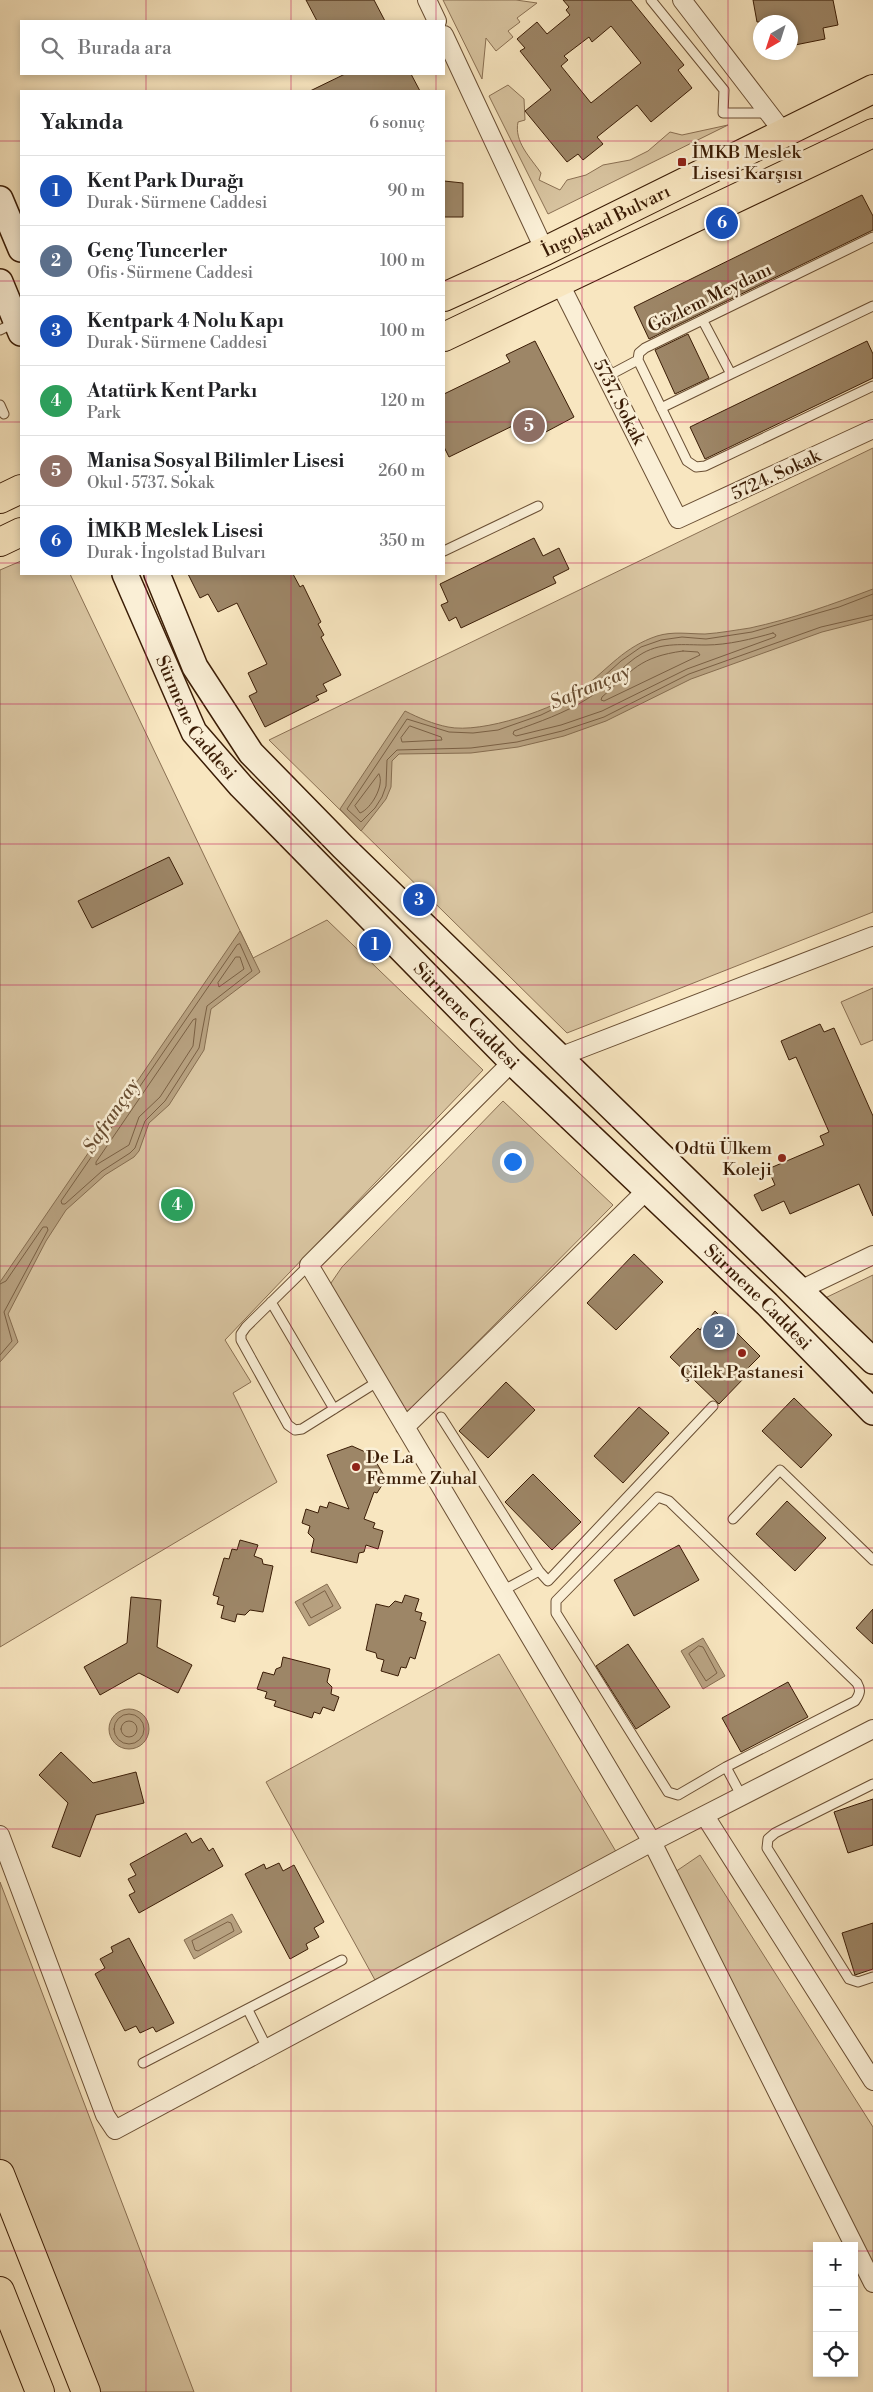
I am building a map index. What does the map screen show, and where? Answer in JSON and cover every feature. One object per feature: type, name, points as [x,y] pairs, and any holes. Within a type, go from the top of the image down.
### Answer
[{"type":"main road","name":"İngolstad Bulvarı","points":[[445,297],[545,251],[777,123],[873,89]]},
{"type":"main road","name":"İngolstad Bulvarı","points":[[445,337],[560,284],[873,132]]},
{"type":"main road","points":[[0,199],[20,247]]},
{"type":"main road","points":[[0,282],[15,326]]},
{"type":"main road","points":[[0,499],[20,489]]},
{"type":"main road","points":[[0,542],[20,532]]},
{"type":"main road","name":"Sürmene Caddesi","points":[[125,575],[194,732],[241,786],[512,1062],[767,1304],[873,1412]]},
{"type":"main road","name":"Sürmene Caddesi","points":[[157,575],[195,667],[251,753],[343,847],[873,1361]]},
{"type":"main road","points":[[321,869],[343,847]]},
{"type":"main road","points":[[541,1088],[562,1060]]},
{"type":"main road","points":[[767,1304],[800,1290]]},
{"type":"main road","points":[[0,2174],[86,2392]]},
{"type":"main road","points":[[0,2291],[40,2392]]},
{"type":"street","points":[[427,0],[437,20]]},
{"type":"street","points":[[682,0],[777,123]]},
{"type":"street","points":[[445,38],[545,251]]},
{"type":"street","name":"5737. Sokak","points":[[560,284],[678,519]]},
{"type":"street","name":"5724. Sokak","points":[[678,519],[873,430]]},
{"type":"street","points":[[562,1060],[873,936]]},
{"type":"street","points":[[512,1062],[309,1265],[377,1382],[504,1590],[652,1842],[872,2278]]},
{"type":"street","points":[[405,1427],[647,1190]]},
{"type":"street","points":[[800,1290],[873,1255]]},
{"type":"street","points":[[0,1835],[105,2115],[115,2130],[652,1842],[873,1729]]},
{"type":"street","points":[[705,1816],[873,2082]]},
{"type":"lane","points":[[650,0],[724,90],[723,113],[777,123]]},
{"type":"lane","name":"Gözlem Meydanı","points":[[606,377],[638,360],[645,348],[873,237]]},
{"type":"lane","points":[[661,408],[873,306]]},
{"type":"lane","points":[[703,320],[731,374]]},
{"type":"lane","points":[[638,360],[687,461],[696,467],[705,466],[873,386]]},
{"type":"lane","points":[[0,405],[4,414]]},
{"type":"lane","points":[[445,551],[538,506]]},
{"type":"lane","points":[[309,1265],[241,1334],[241,1340],[288,1425],[295,1430],[302,1429],[377,1382]]},
{"type":"lane","points":[[271,1302],[334,1408]]},
{"type":"lane","points":[[441,1417],[539,1571],[548,1581],[713,1406]]},
{"type":"lane","points":[[733,1519],[780,1470],[873,1560]]},
{"type":"lane","points":[[658,1497],[669,1501],[858,1683],[860,1688],[860,1695],[855,1701],[726,1767],[678,1795],[668,1792],[556,1613],[556,1601],[658,1497]]},
{"type":"lane","points":[[504,1590],[539,1571]]},
{"type":"lane","points":[[726,1767],[742,1797]]},
{"type":"lane","points":[[873,1784],[774,1833],[768,1839],[767,1848],[849,1979],[858,1982],[873,1978]]},
{"type":"lane","points":[[143,2063],[342,1960]]},
{"type":"lane","points":[[248,2010],[267,2048]]},
{"type":"shaded area","points":[[443,0],[516,0],[537,3],[517,18],[520,22],[508,31],[513,37],[496,51],[486,38],[482,79]]},
{"type":"shaded area","points":[[508,85],[524,99],[525,120],[518,122],[518,136],[524,149],[541,173],[539,180],[560,190],[567,180],[586,175],[603,165],[630,160],[648,151],[670,132],[682,135],[728,125],[548,214],[489,96]]},
{"type":"shaded area","points":[[873,448],[873,912],[567,1033],[269,740]]},
{"type":"shaded area","points":[[20,561],[20,575],[70,575],[253,958],[327,920],[483,1070],[225,1340],[251,1382],[233,1393],[277,1482],[0,1647],[0,570]]},
{"type":"shaded area","points":[[873,988],[873,1040],[861,1045],[841,1002]]},
{"type":"shaded area","points":[[503,1101],[613,1205],[409,1411],[398,1412],[332,1299],[331,1283],[342,1267]]},
{"type":"shaded area","points":[[873,1275],[873,1346],[823,1299]]},
{"type":"shaded area","points":[[499,1654],[618,1855],[375,1980],[266,1782]]},
{"type":"shaded area","points":[[700,1855],[873,2127],[873,2267],[675,1872]]},
{"type":"shaded area","points":[[0,1882],[194,2392],[90,2392],[0,2161]]},
{"type":"water","name":"Safrançay","points":[[873,589],[873,619],[822,632],[691,679],[606,721],[564,736],[518,747],[471,753],[399,754],[392,761],[391,787],[386,799],[361,831],[340,809],[405,711],[426,721],[448,727],[480,727],[499,723],[537,711],[571,696],[626,652],[657,636],[675,633],[711,634],[750,628],[797,616]]},
{"type":"water","points":[[240,931],[260,972],[211,1009],[204,1050],[169,1105],[149,1123],[139,1151],[134,1157],[105,1175],[66,1210],[46,1241],[8,1314],[18,1342],[0,1362],[0,1282]]},
{"type":"water","points":[[327,1584],[341,1608],[309,1626],[295,1602]]},
{"type":"water","points":[[703,1638],[725,1676],[703,1689],[681,1651]]},
{"type":"water","points":[[129,1709],[143,1715],[149,1729],[143,1743],[129,1749],[115,1743],[109,1729],[115,1715]]},
{"type":"water","points":[[232,1914],[242,1932],[194,1959],[184,1940]]},
{"type":"building","points":[[306,0],[374,0],[384,20],[316,20]]},
{"type":"building","points":[[563,0],[631,0],[684,65],[678,70],[692,88],[651,122],[637,105],[597,137],[603,144],[583,160],[578,154],[567,162],[525,111],[551,90],[520,51],[525,48],[517,39],[537,22],[547,34],[570,15],[566,10],[569,7]],"holes":[[[611,26],[641,63],[591,103],[561,66],[568,60],[564,56],[589,37],[592,42]]]},
{"type":"building","points":[[753,0],[833,0],[838,25],[823,28],[825,39],[798,44],[798,15],[756,15]]},
{"type":"building","points":[[343,75],[412,75],[419,90],[312,90]]},
{"type":"building","points":[[445,181],[463,183],[463,217],[445,217]]},
{"type":"building","points":[[862,195],[873,216],[873,230],[649,339],[634,307]]},
{"type":"building","points":[[688,334],[709,378],[675,394],[655,350]]},
{"type":"building","points":[[535,341],[574,417],[542,434],[533,416],[449,457],[445,449],[445,394],[510,362],[506,355]]},
{"type":"building","points":[[867,341],[873,354],[873,378],[705,459],[690,427]]},
{"type":"building","points":[[534,538],[543,556],[559,548],[569,569],[553,577],[556,583],[461,628],[456,617],[449,621],[441,605],[448,602],[440,584]]},
{"type":"building","points":[[188,575],[294,575],[300,587],[303,585],[321,622],[318,624],[324,635],[321,637],[341,675],[323,684],[327,691],[316,696],[319,700],[265,727],[249,696],[257,692],[248,673],[267,664],[237,603],[218,612],[208,594],[200,598]]},
{"type":"building","points":[[169,857],[183,884],[92,928],[78,901]]},
{"type":"building","points":[[820,1024],[824,1032],[834,1028],[873,1116],[873,1216],[859,1184],[790,1214],[784,1201],[762,1211],[754,1195],[775,1185],[768,1169],[824,1145],[820,1136],[829,1132],[796,1057],[789,1060],[781,1041]]},
{"type":"building","points":[[634,1254],[663,1282],[616,1330],[587,1303]]},
{"type":"building","points":[[715,1311],[760,1356],[743,1373],[746,1376],[719,1404],[670,1357],[698,1328],[700,1330]]},
{"type":"building","points":[[506,1382],[535,1410],[488,1458],[459,1431]]},
{"type":"building","points":[[794,1398],[832,1435],[801,1468],[762,1431]]},
{"type":"building","points":[[639,1407],[669,1433],[623,1483],[594,1456]]},
{"type":"building","points":[[352,1446],[372,1455],[386,1479],[377,1493],[374,1492],[364,1519],[375,1523],[373,1528],[383,1531],[378,1549],[366,1545],[364,1552],[359,1553],[357,1563],[311,1552],[314,1539],[308,1533],[310,1526],[302,1523],[306,1509],[318,1513],[320,1506],[327,1508],[329,1502],[349,1509],[327,1455]]},
{"type":"building","points":[[533,1474],[581,1522],[552,1550],[505,1502]]},
{"type":"building","points":[[787,1501],[826,1538],[795,1571],[756,1534]]},
{"type":"building","points":[[240,1540],[258,1545],[254,1556],[262,1559],[263,1564],[273,1566],[263,1612],[250,1610],[245,1615],[237,1614],[235,1622],[221,1618],[224,1606],[217,1604],[219,1597],[213,1595],[224,1558],[229,1559],[232,1549],[237,1550]]},
{"type":"building","points":[[679,1545],[699,1580],[634,1616],[614,1580]]},
{"type":"building","points":[[405,1595],[419,1599],[415,1611],[422,1613],[420,1620],[426,1622],[415,1659],[410,1657],[406,1668],[401,1667],[398,1676],[381,1671],[384,1660],[377,1658],[376,1653],[366,1650],[376,1604],[389,1607],[395,1601],[402,1603]]},
{"type":"building","points":[[131,1597],[161,1600],[157,1647],[192,1665],[178,1693],[139,1673],[100,1695],[84,1667],[127,1643]]},
{"type":"building","points":[[873,1609],[873,1644],[856,1628]]},
{"type":"building","points":[[628,1644],[670,1707],[636,1729],[596,1666]]},
{"type":"building","points":[[283,1657],[330,1669],[327,1682],[332,1687],[331,1694],[339,1697],[334,1711],[323,1707],[320,1714],[314,1712],[312,1718],[274,1706],[276,1701],[265,1698],[267,1692],[257,1689],[263,1672],[274,1675],[276,1669],[281,1667]]},
{"type":"building","points":[[788,1682],[808,1717],[741,1752],[722,1718]]},
{"type":"building","points":[[61,1752],[93,1783],[136,1772],[144,1803],[96,1815],[80,1857],[52,1847],[68,1803],[39,1775]]},
{"type":"building","points":[[873,1799],[873,1845],[848,1853],[834,1812]]},
{"type":"building","points":[[186,1833],[192,1843],[201,1838],[209,1851],[213,1848],[223,1866],[139,1913],[129,1895],[135,1892],[128,1879],[136,1875],[130,1864]]},
{"type":"building","points":[[279,1863],[283,1871],[294,1865],[324,1922],[314,1928],[319,1937],[306,1944],[308,1949],[290,1959],[245,1874],[264,1864],[266,1869]]},
{"type":"building","points":[[873,1923],[873,1969],[855,1975],[842,1933]]},
{"type":"building","points":[[129,1938],[174,2023],[156,2032],[153,2027],[140,2033],[136,2026],[125,2031],[95,1974],[105,1968],[100,1959],[113,1952],[111,1947]]},
{"type":"place","name":"İMKB Meslek Lisesi Karşısı","points":[[682,162]]},
{"type":"place","name":"İMKB Meslek Lisesi","points":[[722,223]]},
{"type":"place","name":"Manisa Sosyal Bilimler Lisesi","points":[[529,426]]},
{"type":"place","name":"Kentpark 4 Nolu Kapı","points":[[419,900]]},
{"type":"place","name":"Kent Park Durağı","points":[[375,945]]},
{"type":"place","name":"Odtü Ülkem Koleji","points":[[782,1158]]},
{"type":"place","name":"Atatürk Kent Parkı","points":[[177,1205]]},
{"type":"place","name":"Genç Tuncerler","points":[[719,1332]]},
{"type":"place","name":"Çilek Pastanesi","points":[[742,1353]]},
{"type":"place","name":"De La Femme Zuhal","points":[[356,1467]]}]
